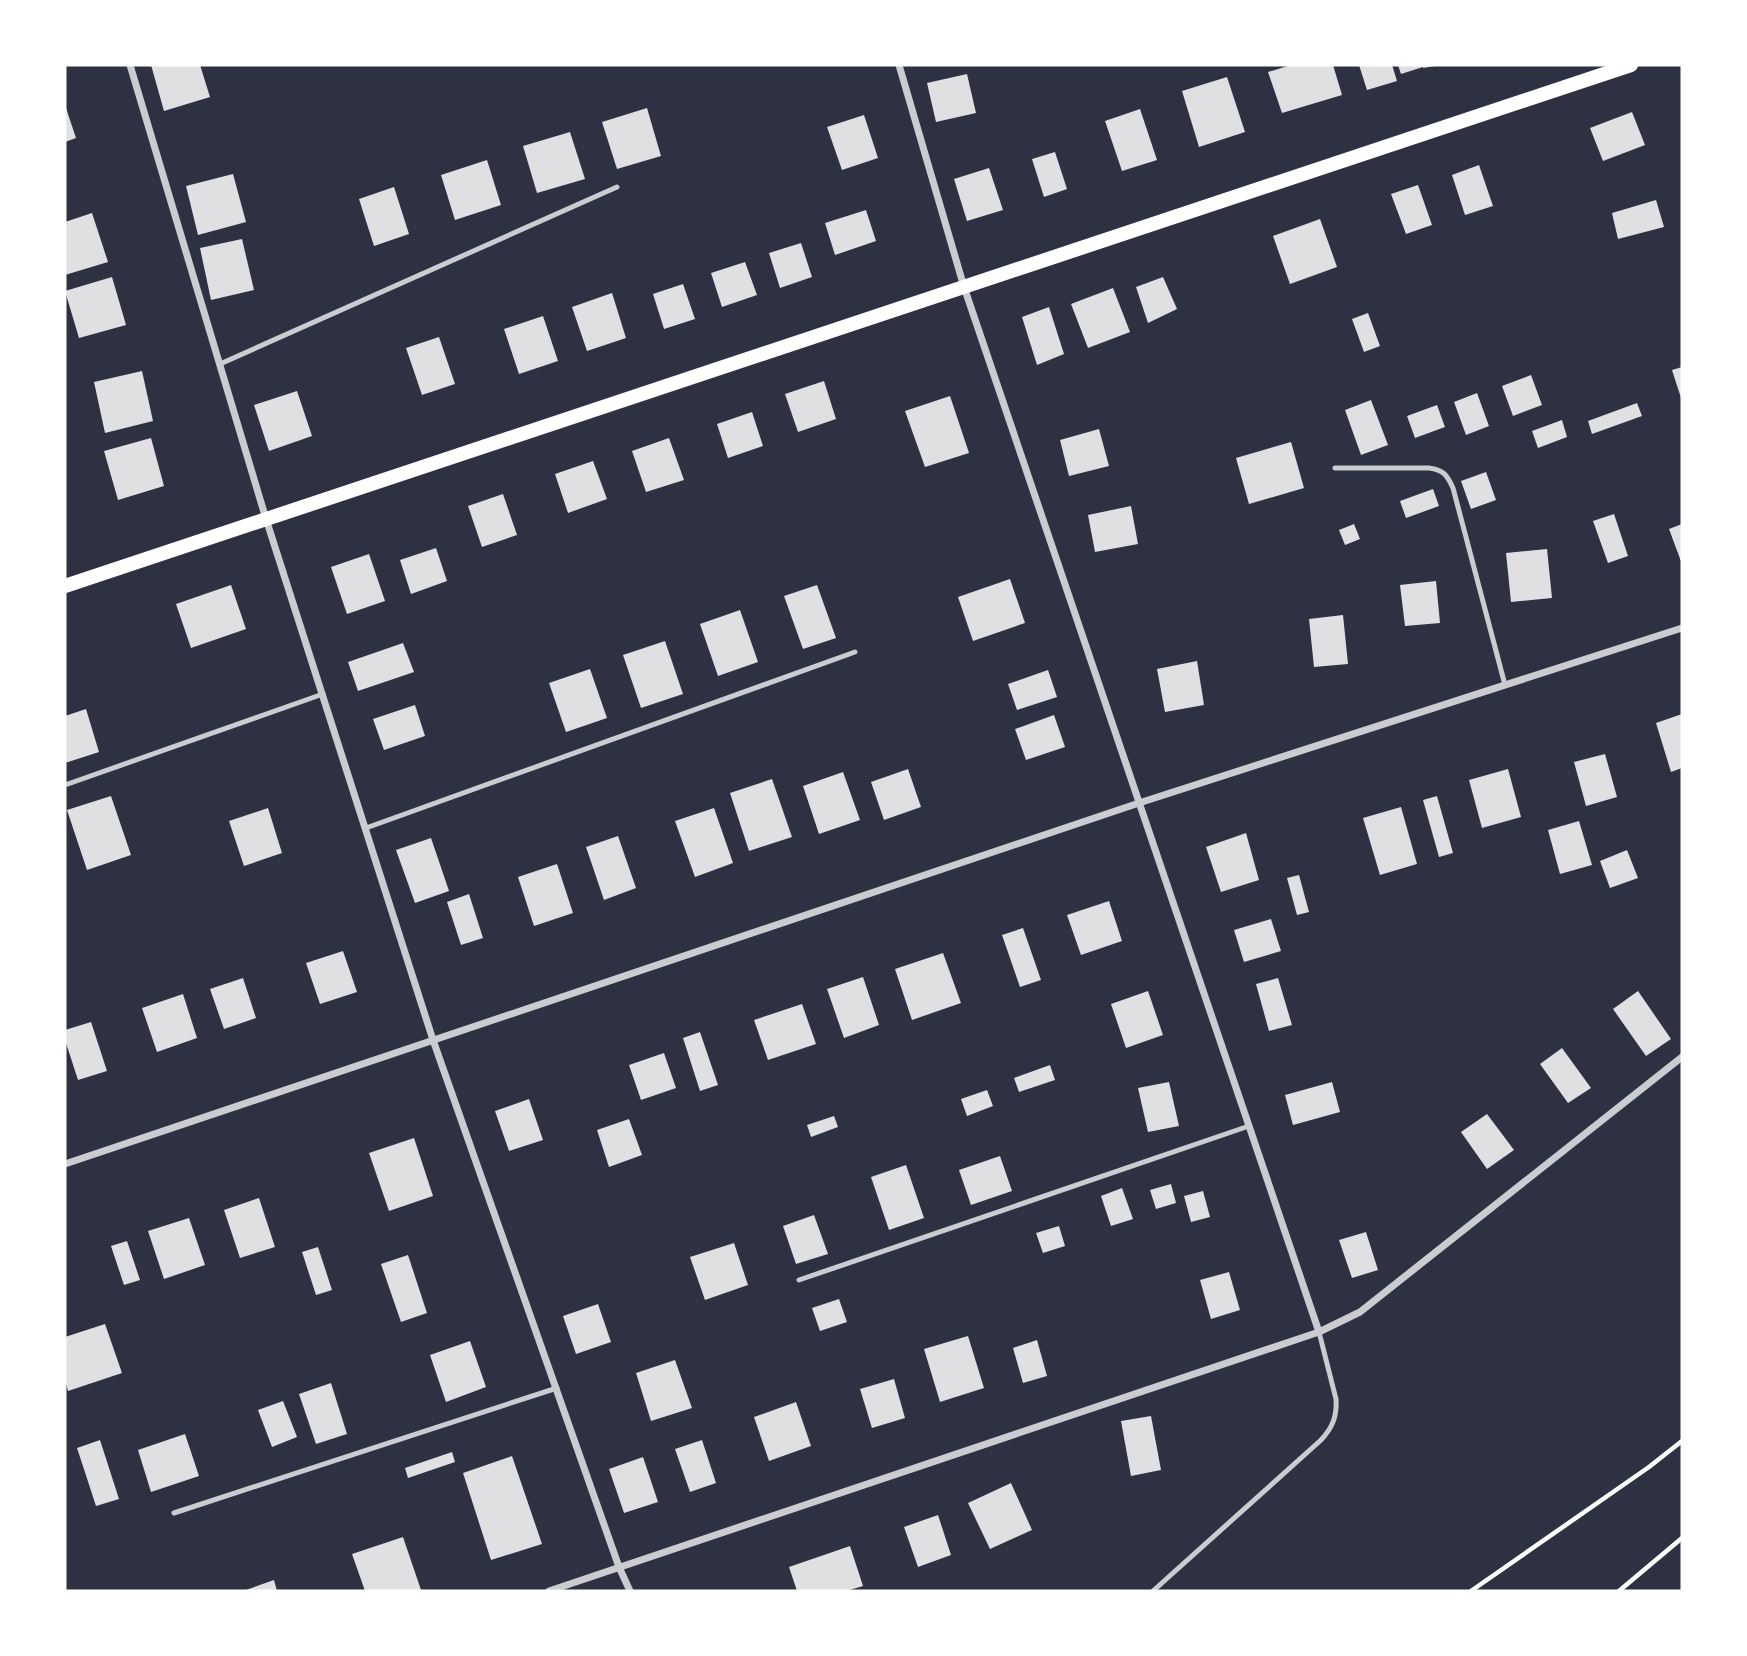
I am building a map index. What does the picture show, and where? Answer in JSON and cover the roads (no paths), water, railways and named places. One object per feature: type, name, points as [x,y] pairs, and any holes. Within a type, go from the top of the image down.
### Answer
[{"type":"main road","points":[[65,586],[1630,65]]},
{"type":"street","points":[[130,65],[266,519],[433,1040],[619,1567],[630,1591]]},
{"type":"street","points":[[899,65],[964,287],[1319,1332]]},
{"type":"street","points":[[65,1164],[1139,803],[1682,628]]},
{"type":"street","points":[[549,1591],[1319,1332],[1360,1312],[1682,1057]]},
{"type":"lane","points":[[220,364],[617,187]]},
{"type":"lane","points":[[1335,468],[1429,468],[1448,476],[1505,685]]},
{"type":"lane","points":[[366,828],[855,652]]},
{"type":"lane","points":[[65,785],[323,694]]},
{"type":"lane","points":[[800,1280],[1249,1126]]},
{"type":"lane","points":[[1153,1591],[1329,1431],[1334,1421],[1336,1399],[1319,1332]]},
{"type":"lane","points":[[174,1513],[557,1388]]}]
